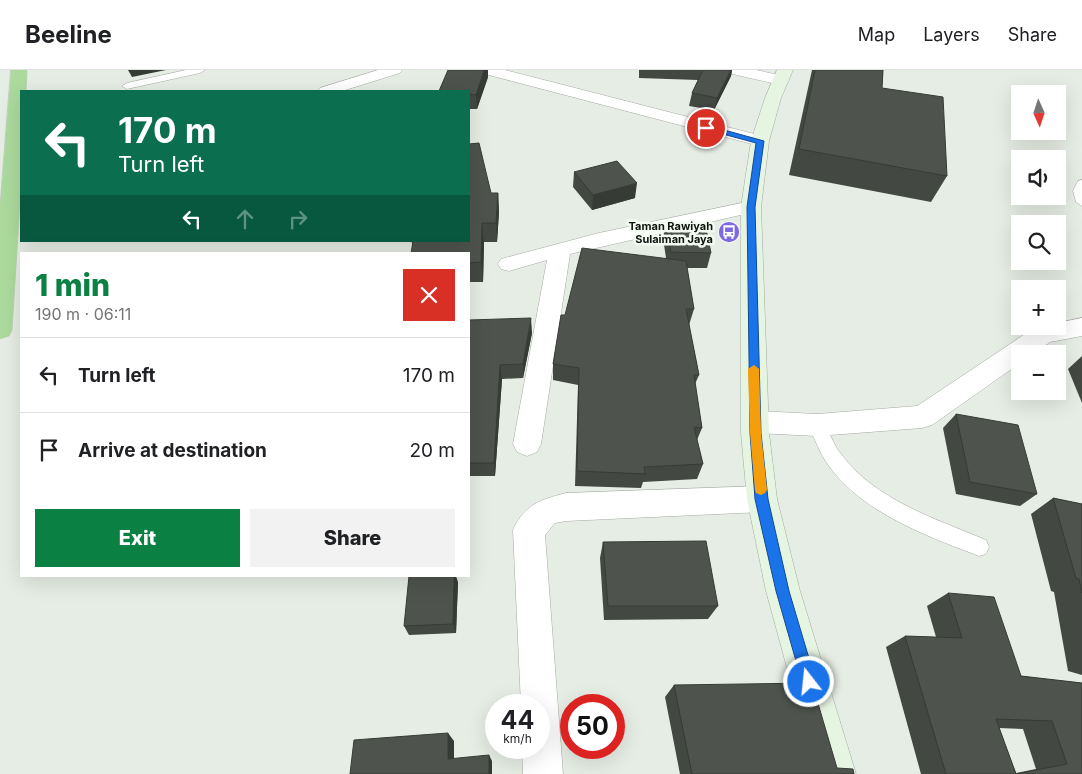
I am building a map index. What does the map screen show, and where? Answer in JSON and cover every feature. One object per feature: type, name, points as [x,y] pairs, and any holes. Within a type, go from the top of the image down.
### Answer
[{"type":"highway","points":[[0,330],[12,198],[20,70]]},
{"type":"main road","points":[[783,75],[773,98],[760,141],[751,207],[756,422],[762,499],[782,591],[836,774]]},
{"type":"street","points":[[329,90],[394,70]]},
{"type":"street","points":[[487,70],[760,141]]},
{"type":"street","points":[[543,70],[545,73],[565,82],[562,91]]},
{"type":"street","points":[[734,70],[783,75]]},
{"type":"street","points":[[509,264],[560,249],[662,224],[751,207]]},
{"type":"street","points":[[527,444],[560,249]]},
{"type":"street","points":[[756,422],[817,425],[922,417],[1043,334],[1082,326]]},
{"type":"street","points":[[543,774],[529,530],[546,512],[566,507],[762,499]]},
{"type":"lane","points":[[118,90],[126,82],[200,70]]},
{"type":"lane","points":[[12,198],[20,180]]},
{"type":"lane","points":[[1082,184],[1079,191],[1082,202]]},
{"type":"lane","points":[[817,425],[836,462],[867,493],[926,524],[979,547]]},
{"type":"building","points":[[448,70],[484,70],[476,95],[470,94],[470,90],[439,90]]},
{"type":"building","points":[[703,70],[731,70],[717,98],[692,93]]},
{"type":"building","points":[[815,70],[883,70],[882,88],[943,97],[947,176],[799,149]]},
{"type":"building","points":[[479,143],[491,193],[498,193],[496,223],[482,223],[481,262],[470,263],[470,252],[411,252],[413,242],[470,242],[470,144]]},
{"type":"building","points":[[617,161],[637,183],[593,195],[574,172]]},
{"type":"building","points":[[666,223],[705,224],[711,253],[671,252]]},
{"type":"building","points":[[582,248],[686,261],[694,309],[686,309],[699,375],[694,375],[702,428],[694,427],[703,464],[644,467],[645,474],[577,471],[579,368],[553,364],[561,315],[565,315]]},
{"type":"building","points":[[531,318],[523,364],[500,365],[494,463],[470,463],[470,320]]},
{"type":"building","points":[[956,414],[1018,425],[1037,494],[970,482]]},
{"type":"building","points":[[1053,498],[1082,504],[1082,593],[1079,579],[1076,578]]},
{"type":"building","points":[[706,541],[718,606],[608,606],[603,542]]},
{"type":"building","points":[[409,577],[454,577],[453,624],[404,626]]},
{"type":"building","points":[[948,593],[994,597],[1021,676],[1082,683],[1082,774],[1016,774],[946,774],[905,636],[962,638]],"holes":[[[996,719],[1052,721],[1067,764],[1016,774]]]},
{"type":"building","points":[[812,683],[837,768],[853,769],[854,774],[692,774],[674,685]]},
{"type":"building","points":[[448,733],[448,759],[485,755],[485,759],[489,759],[489,774],[350,774],[354,740]]},
{"type":"slow traffic","points":[[754,369],[755,433],[761,490]]},
{"type":"place","name":"Taman Rawiyah Sulaiman Jaya","points":[[729,232]]},
{"type":"route","points":[[706,128],[760,141],[751,207],[755,433],[762,499],[782,591],[809,682]]}]
